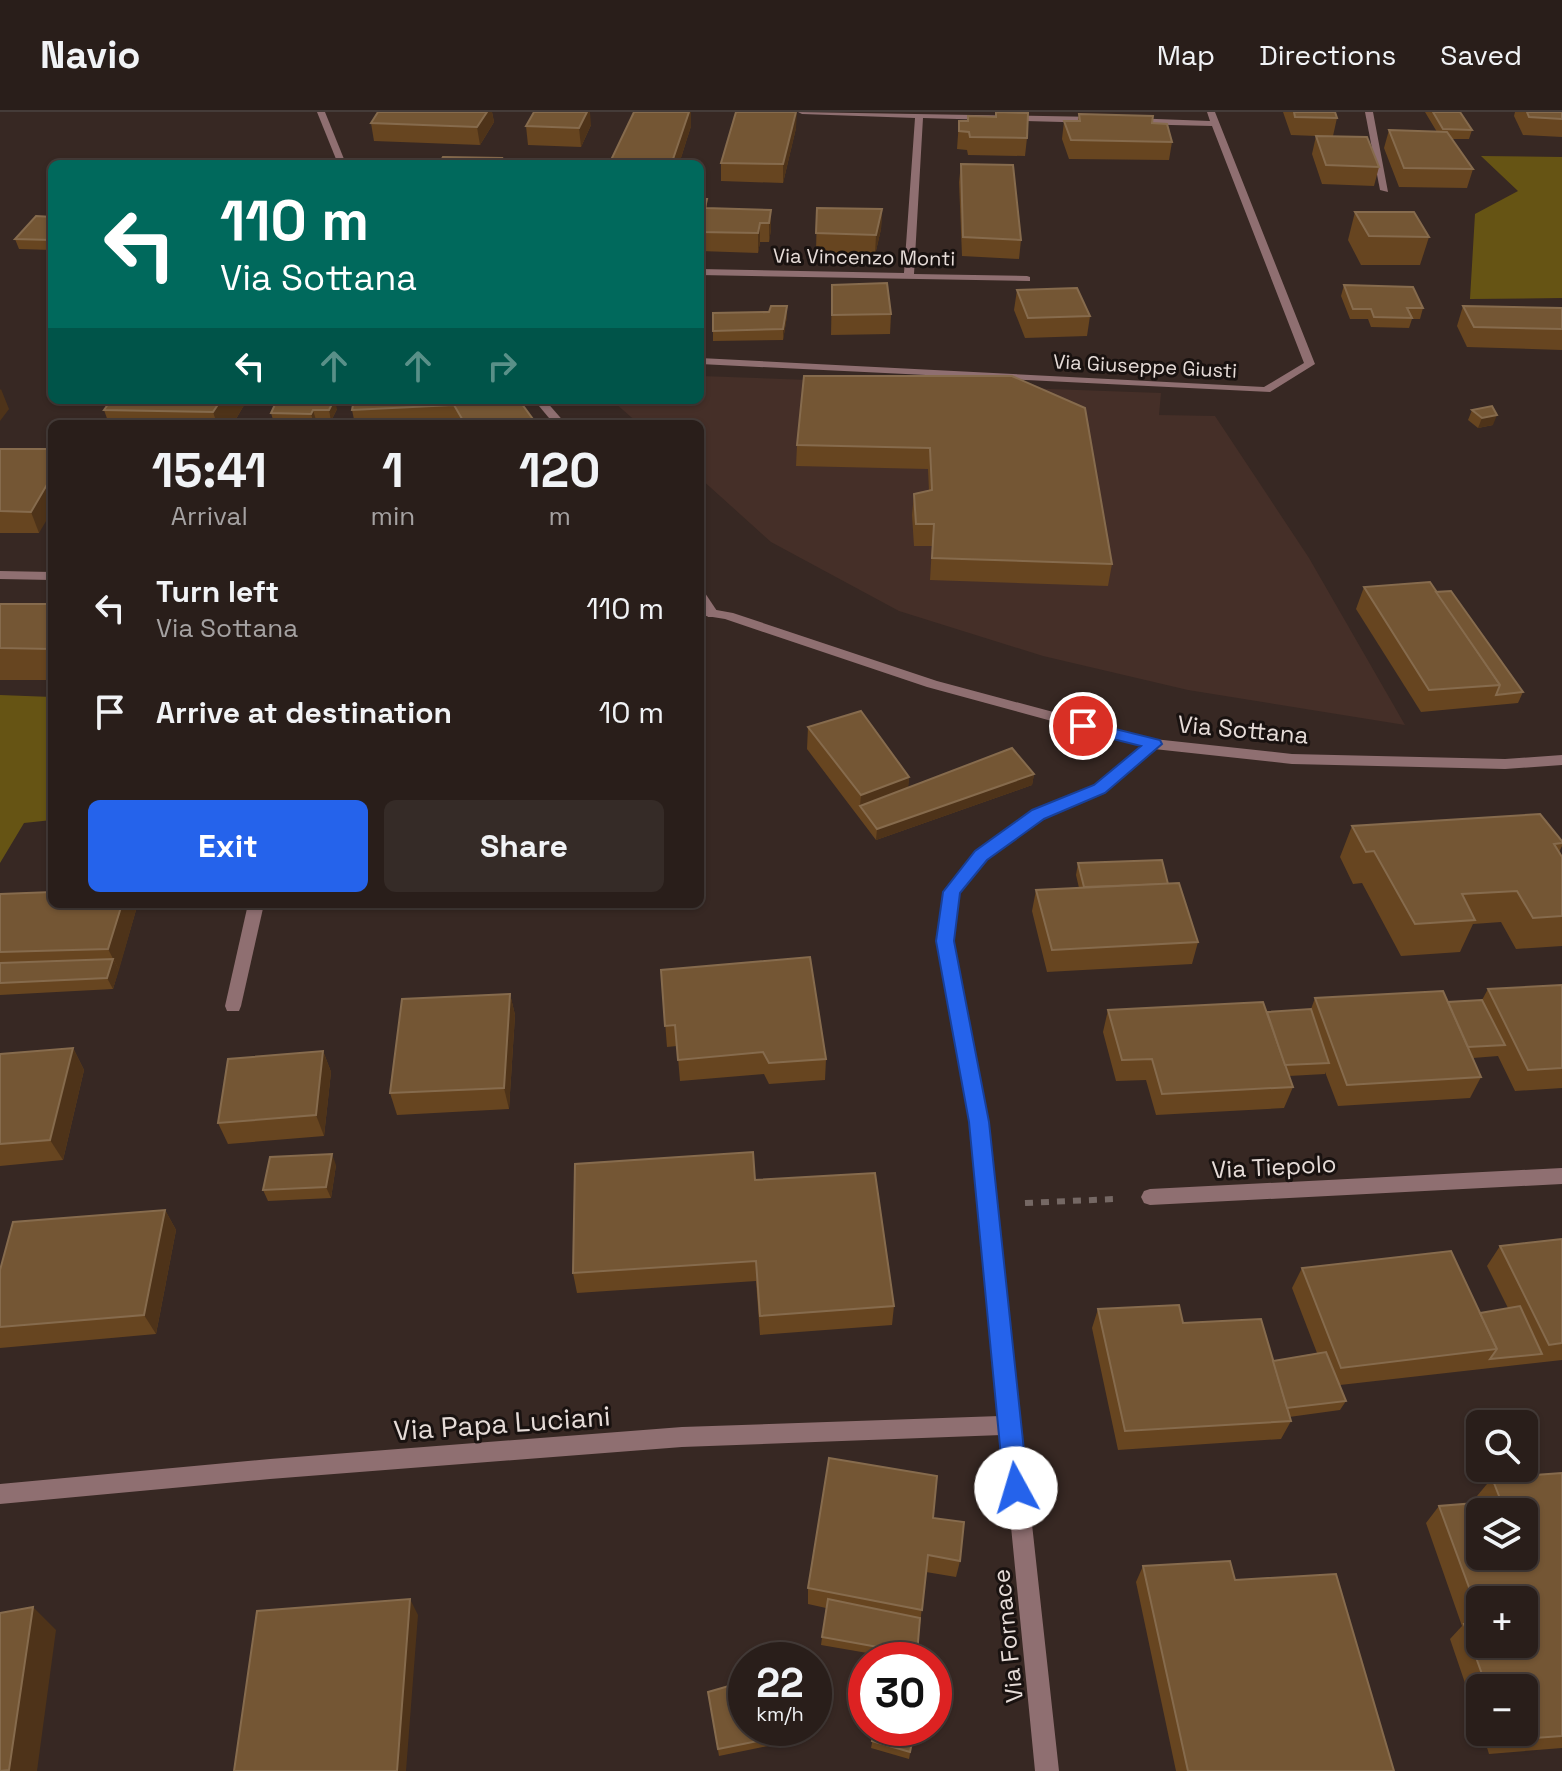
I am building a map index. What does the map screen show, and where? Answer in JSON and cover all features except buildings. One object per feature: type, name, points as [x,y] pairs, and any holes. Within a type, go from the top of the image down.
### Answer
[{"type":"street","points":[[321,112],[340,160]]},
{"type":"street","points":[[802,112],[1107,121]]},
{"type":"street","name":"Via Giuseppe Giusti","points":[[704,361],[1266,390],[1310,364],[1211,112]]},
{"type":"street","points":[[1369,112],[1385,190]]},
{"type":"street","points":[[909,276],[919,115]]},
{"type":"street","points":[[1122,121],[1216,124]]},
{"type":"street","name":"Via Vincenzo Monti","points":[[704,272],[1027,279]]},
{"type":"street","points":[[542,404],[556,420]]},
{"type":"street","points":[[0,575],[48,576]]},
{"type":"street","name":"Via Sottana","points":[[706,612],[932,684],[1154,744],[1292,759],[1505,764],[1562,760]]},
{"type":"street","name":"Via Fornace","points":[[1047,1771],[979,1122],[945,941],[951,892],[981,856],[1038,815],[1099,789],[1154,744]]},
{"type":"street","points":[[233,1006],[255,908]]},
{"type":"street","name":"Via Tiepolo","points":[[1150,1197],[1562,1176]]},
{"type":"street","name":"Via Papa Luciani","points":[[0,1494],[682,1437],[1009,1425]]},
{"type":"path","points":[[988,1205],[1150,1197]]},
{"type":"shaded area","points":[[1481,156],[1562,157],[1562,298],[1470,299],[1475,214],[1518,191]]},
{"type":"shaded area","points":[[704,376],[1161,393],[1159,415],[1215,416],[1309,558],[1405,725],[1188,690],[1043,656],[899,611],[771,542],[704,482],[704,420],[634,420],[616,404],[704,404]]},
{"type":"shaded area","points":[[0,695],[48,697],[48,820],[24,823],[0,863]]},
{"type":"route","points":[[1016,1488],[979,1122],[945,941],[951,892],[981,856],[1038,815],[1099,789],[1154,744],[1083,726]]}]
